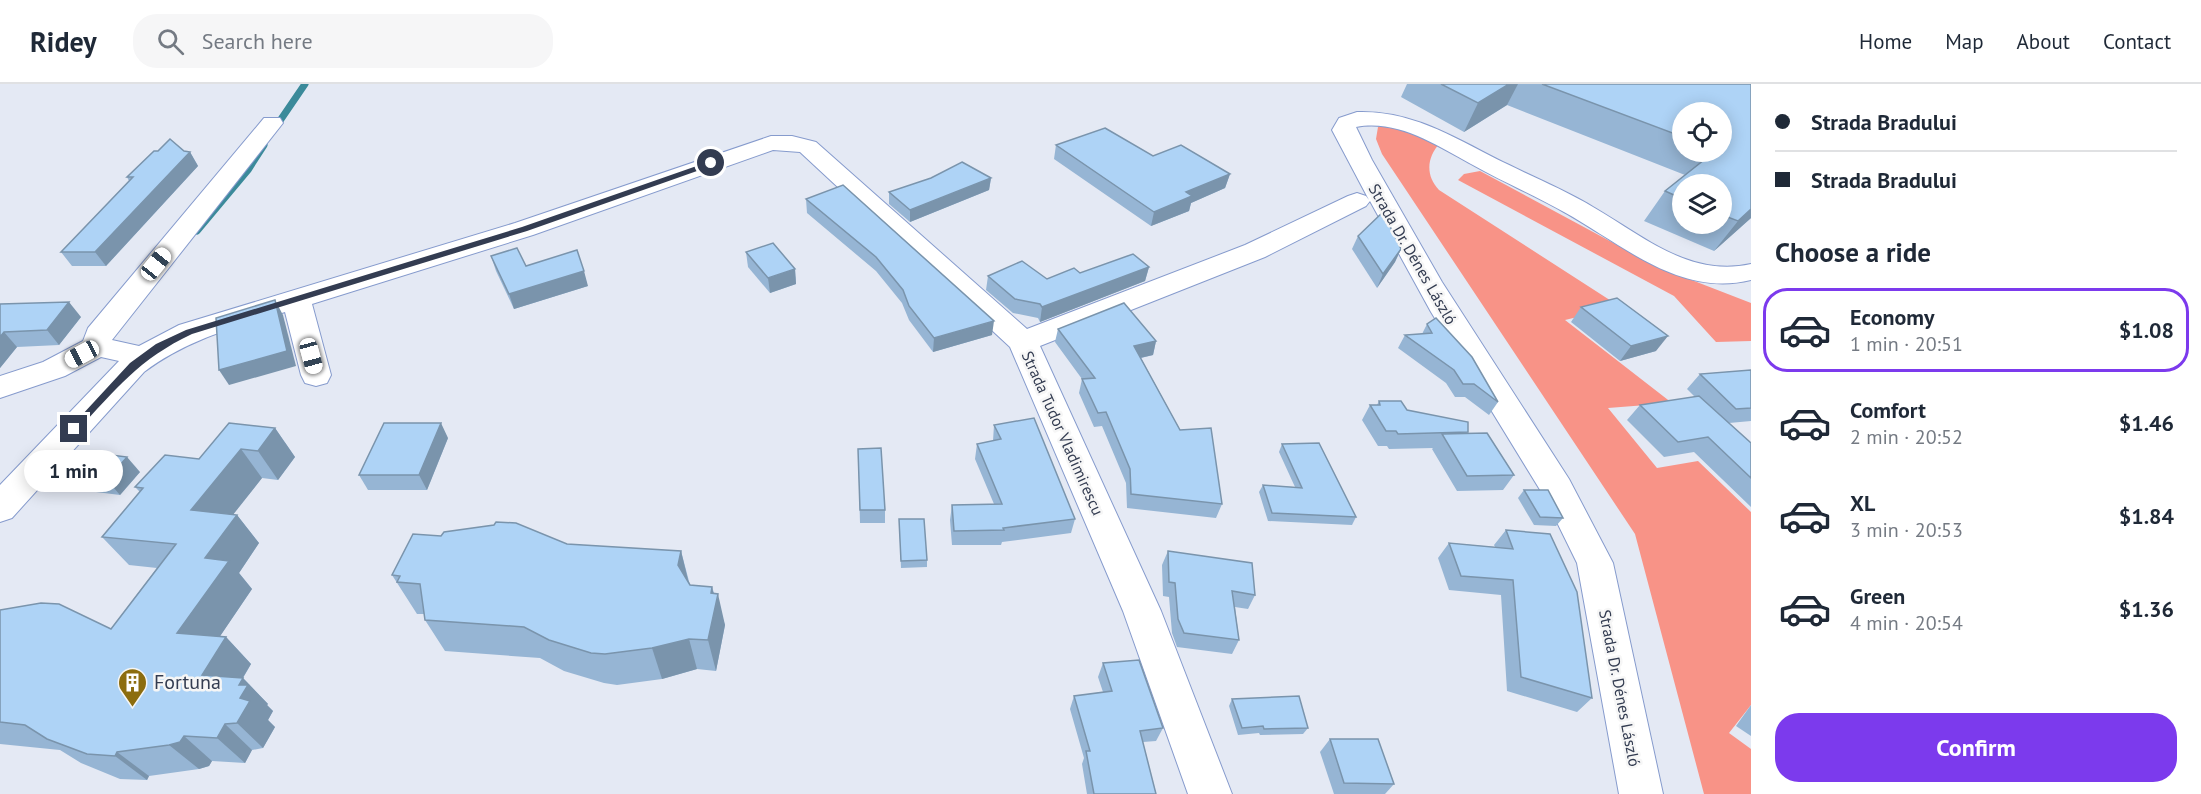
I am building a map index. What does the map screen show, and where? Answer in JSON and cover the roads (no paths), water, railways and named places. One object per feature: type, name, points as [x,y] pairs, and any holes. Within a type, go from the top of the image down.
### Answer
[{"type":"street","name":"Strada Dr. Dénes László","points":[[1641,794],[1595,563],[1586,540],[1480,368],[1377,192],[1344,130],[1345,124],[1348,121],[1374,118],[1414,126],[1579,210],[1668,262],[1714,277],[1736,279],[1751,272]]},
{"type":"street","points":[[97,346],[98,335],[272,123]]},
{"type":"street","name":"Strada Tudor Vladimirescu","points":[[296,298],[524,229],[771,143],[792,143],[808,147],[1023,342],[1142,611],[1210,794]]},
{"type":"street","points":[[1023,342],[1255,251],[1357,201]]},
{"type":"street","points":[[0,508],[144,357],[189,332],[296,298],[316,375]]},
{"type":"street","points":[[0,387],[54,369],[97,346],[144,357]]},
{"type":"waterway","points":[[275,128],[305,84]]},
{"type":"waterway","points":[[197,231],[248,170],[264,145]]},
{"type":"place","name":"Fortuna","points":[[133,708]]}]
